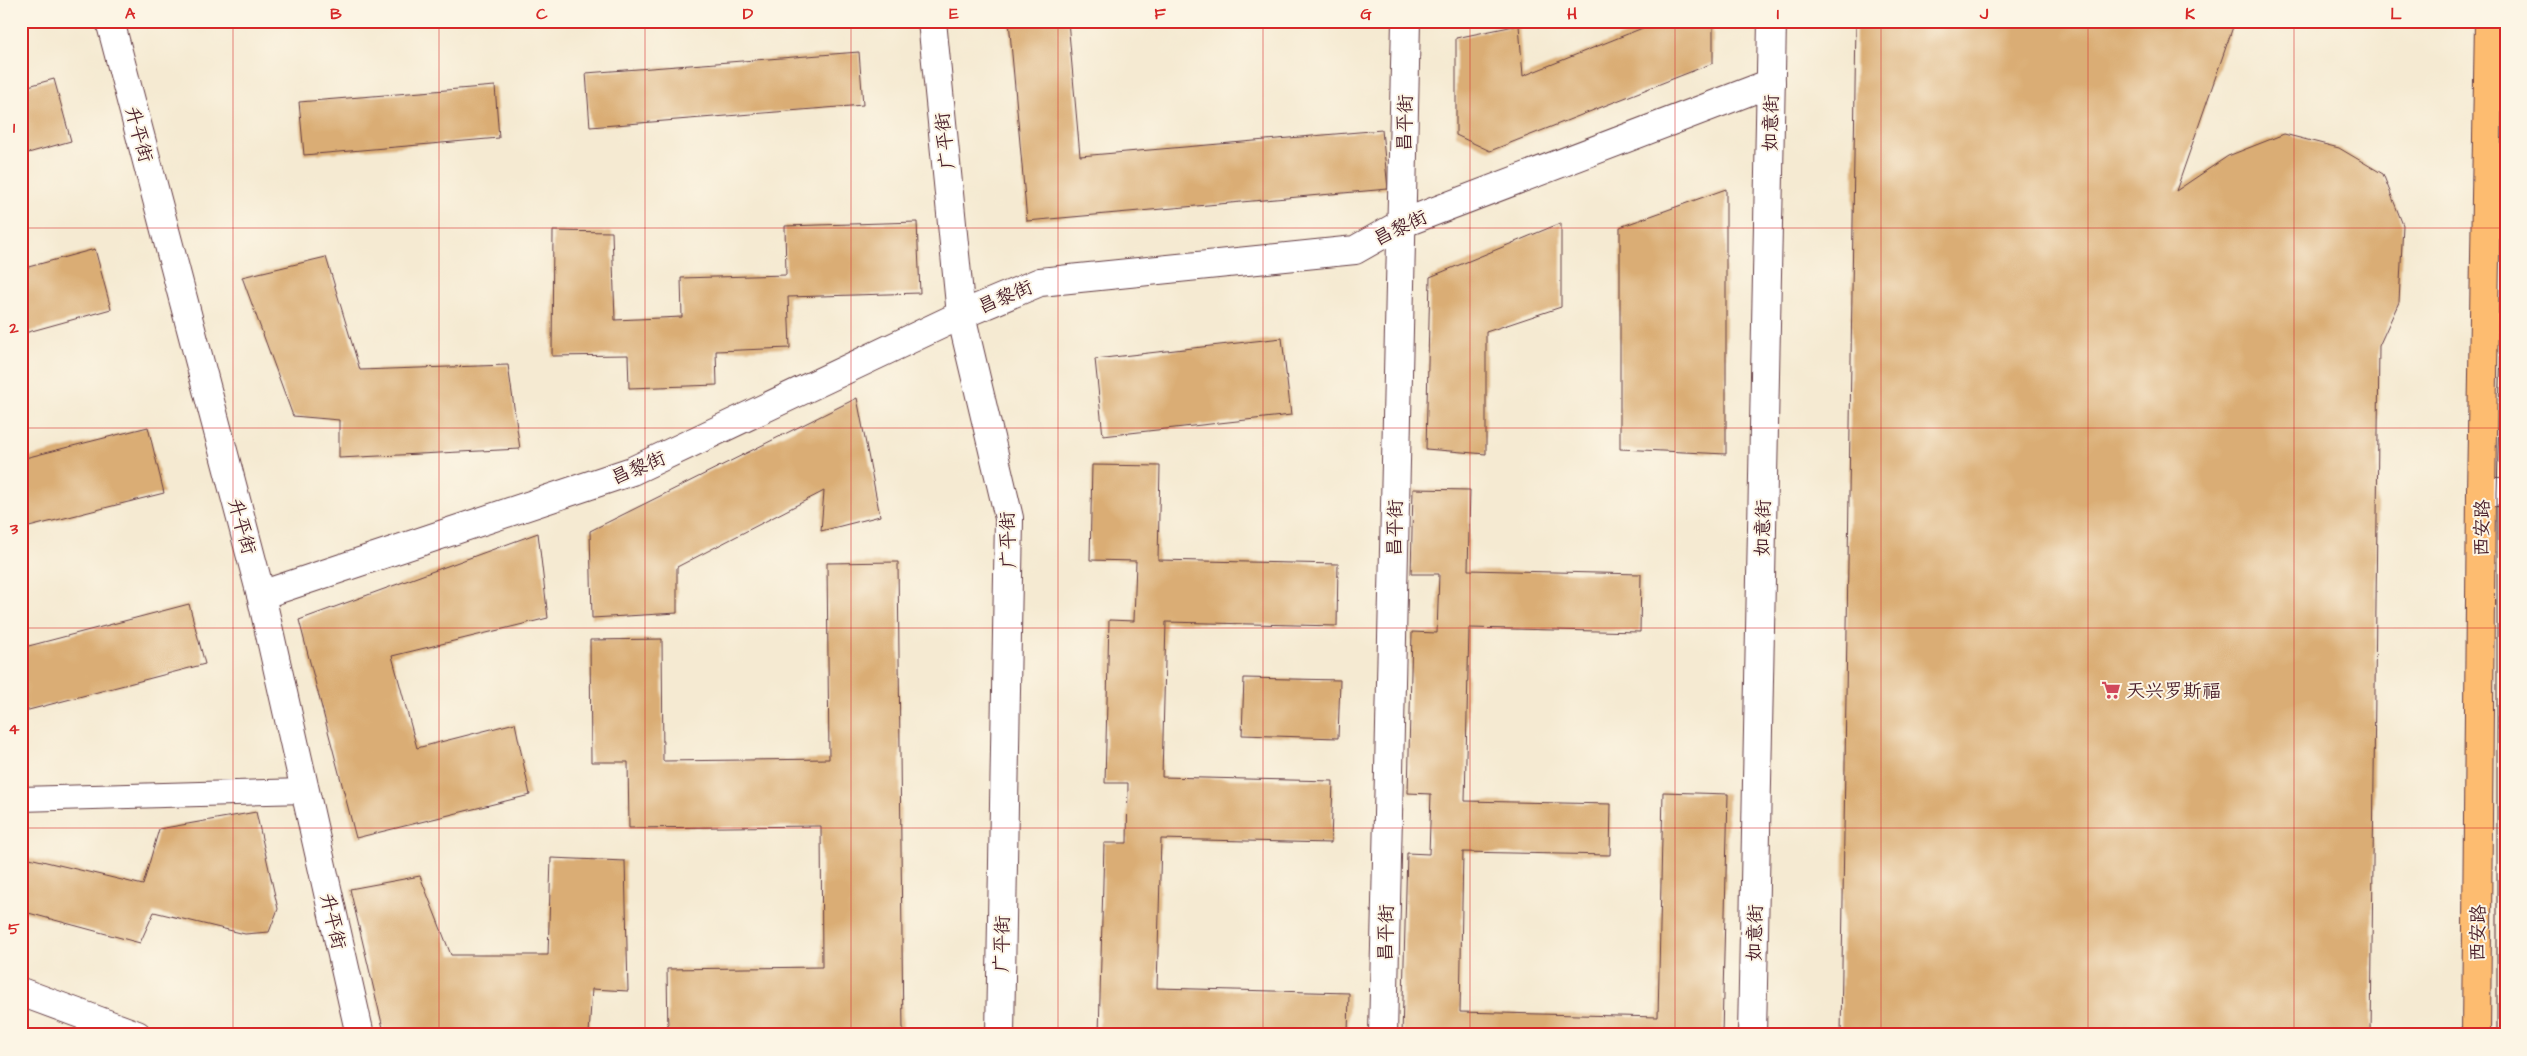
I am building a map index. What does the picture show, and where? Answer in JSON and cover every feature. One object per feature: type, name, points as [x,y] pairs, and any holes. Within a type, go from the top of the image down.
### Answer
[{"type":"main road","name":"西安路","points":[[2476,1035],[2493,492],[2489,21]]},
{"type":"street","name":"升平街","points":[[110,21],[261,595],[360,1035]]},
{"type":"street","name":"广平街","points":[[932,21],[961,315],[1009,518],[1000,1035]]},
{"type":"street","name":"昌平街","points":[[1383,1035],[1406,21]]},
{"type":"street","name":"如意街","points":[[1752,1035],[1772,21]]},
{"type":"street","name":"昌黎街","points":[[261,595],[632,472],[961,315],[1040,282],[1355,250],[1401,224],[1771,83]]},
{"type":"street","points":[[21,992],[137,1035]]},
{"type":"lane","points":[[21,799],[305,790]]},
{"type":"building","points":[[1009,21],[1068,21],[1080,156],[1382,130],[1388,189],[1027,221]]},
{"type":"building","points":[[1650,21],[1713,21],[1713,63],[1490,151],[1456,135],[1456,38],[1519,25],[1523,76],[1650,25]]},
{"type":"building","name":"天兴罗斯福","points":[[1856,21],[2235,21],[2176,191],[2228,156],[2284,134],[2339,148],[2383,174],[2403,225],[2399,302],[2379,346],[2371,1035],[1841,1035]]},
{"type":"building","points":[[859,52],[863,105],[590,127],[586,73]]},
{"type":"building","points":[[54,79],[71,141],[21,155],[21,88]]},
{"type":"building","points":[[495,86],[499,138],[304,155],[299,102]]},
{"type":"building","points":[[1726,189],[1726,454],[1620,449],[1620,227]]},
{"type":"building","points":[[917,222],[920,293],[788,297],[790,348],[716,351],[717,385],[629,388],[628,355],[552,356],[553,231],[612,232],[615,320],[682,317],[681,278],[786,275],[785,226]]},
{"type":"building","points":[[1561,223],[1561,307],[1486,332],[1486,454],[1426,449],[1430,277]]},
{"type":"building","points":[[95,249],[111,309],[21,334],[21,269]]},
{"type":"building","points":[[326,257],[360,370],[508,365],[520,449],[339,458],[339,420],[293,416],[242,277]]},
{"type":"building","points":[[1282,338],[1291,415],[1103,436],[1095,359]]},
{"type":"building","points":[[857,398],[880,516],[821,531],[824,491],[677,567],[677,613],[592,618],[590,531]]},
{"type":"building","points":[[148,427],[164,493],[21,529],[21,459]]},
{"type":"building","points":[[1092,465],[1160,466],[1158,560],[1338,564],[1337,626],[1166,622],[1162,777],[1333,781],[1331,843],[1161,839],[1157,988],[1349,993],[1348,1035],[1099,1035],[1104,843],[1127,843],[1128,783],[1105,783],[1109,620],[1134,621],[1136,561],[1090,560]]},
{"type":"building","points":[[1413,489],[1470,490],[1468,570],[1641,574],[1640,632],[1469,628],[1465,801],[1611,804],[1610,855],[1463,852],[1460,1012],[1658,1017],[1663,792],[1728,794],[1722,1035],[1402,1035],[1407,853],[1429,854],[1431,794],[1408,793],[1412,632],[1437,633],[1439,574],[1411,574]]},
{"type":"building","points":[[538,533],[548,618],[392,656],[417,748],[515,723],[530,795],[356,838],[299,620]]},
{"type":"building","points":[[898,562],[903,1035],[668,1035],[667,969],[822,967],[821,826],[629,828],[628,762],[591,762],[590,640],[662,639],[663,761],[829,759],[827,563]]},
{"type":"building","points":[[189,604],[205,664],[21,712],[21,648]]},
{"type":"building","points":[[1244,678],[1340,680],[1338,738],[1242,735]]},
{"type":"building","points":[[256,812],[278,909],[269,932],[245,934],[154,912],[140,943],[21,911],[21,856],[143,885],[159,829]]},
{"type":"building","points":[[551,858],[625,861],[628,991],[592,989],[589,1034],[384,1032],[350,889],[420,876],[451,955],[548,955]]},
{"type":"tram line","points":[[2497,1035],[2497,493],[2506,163]]},
{"type":"place","name":"天兴罗斯福","points":[[2111,690]]}]
